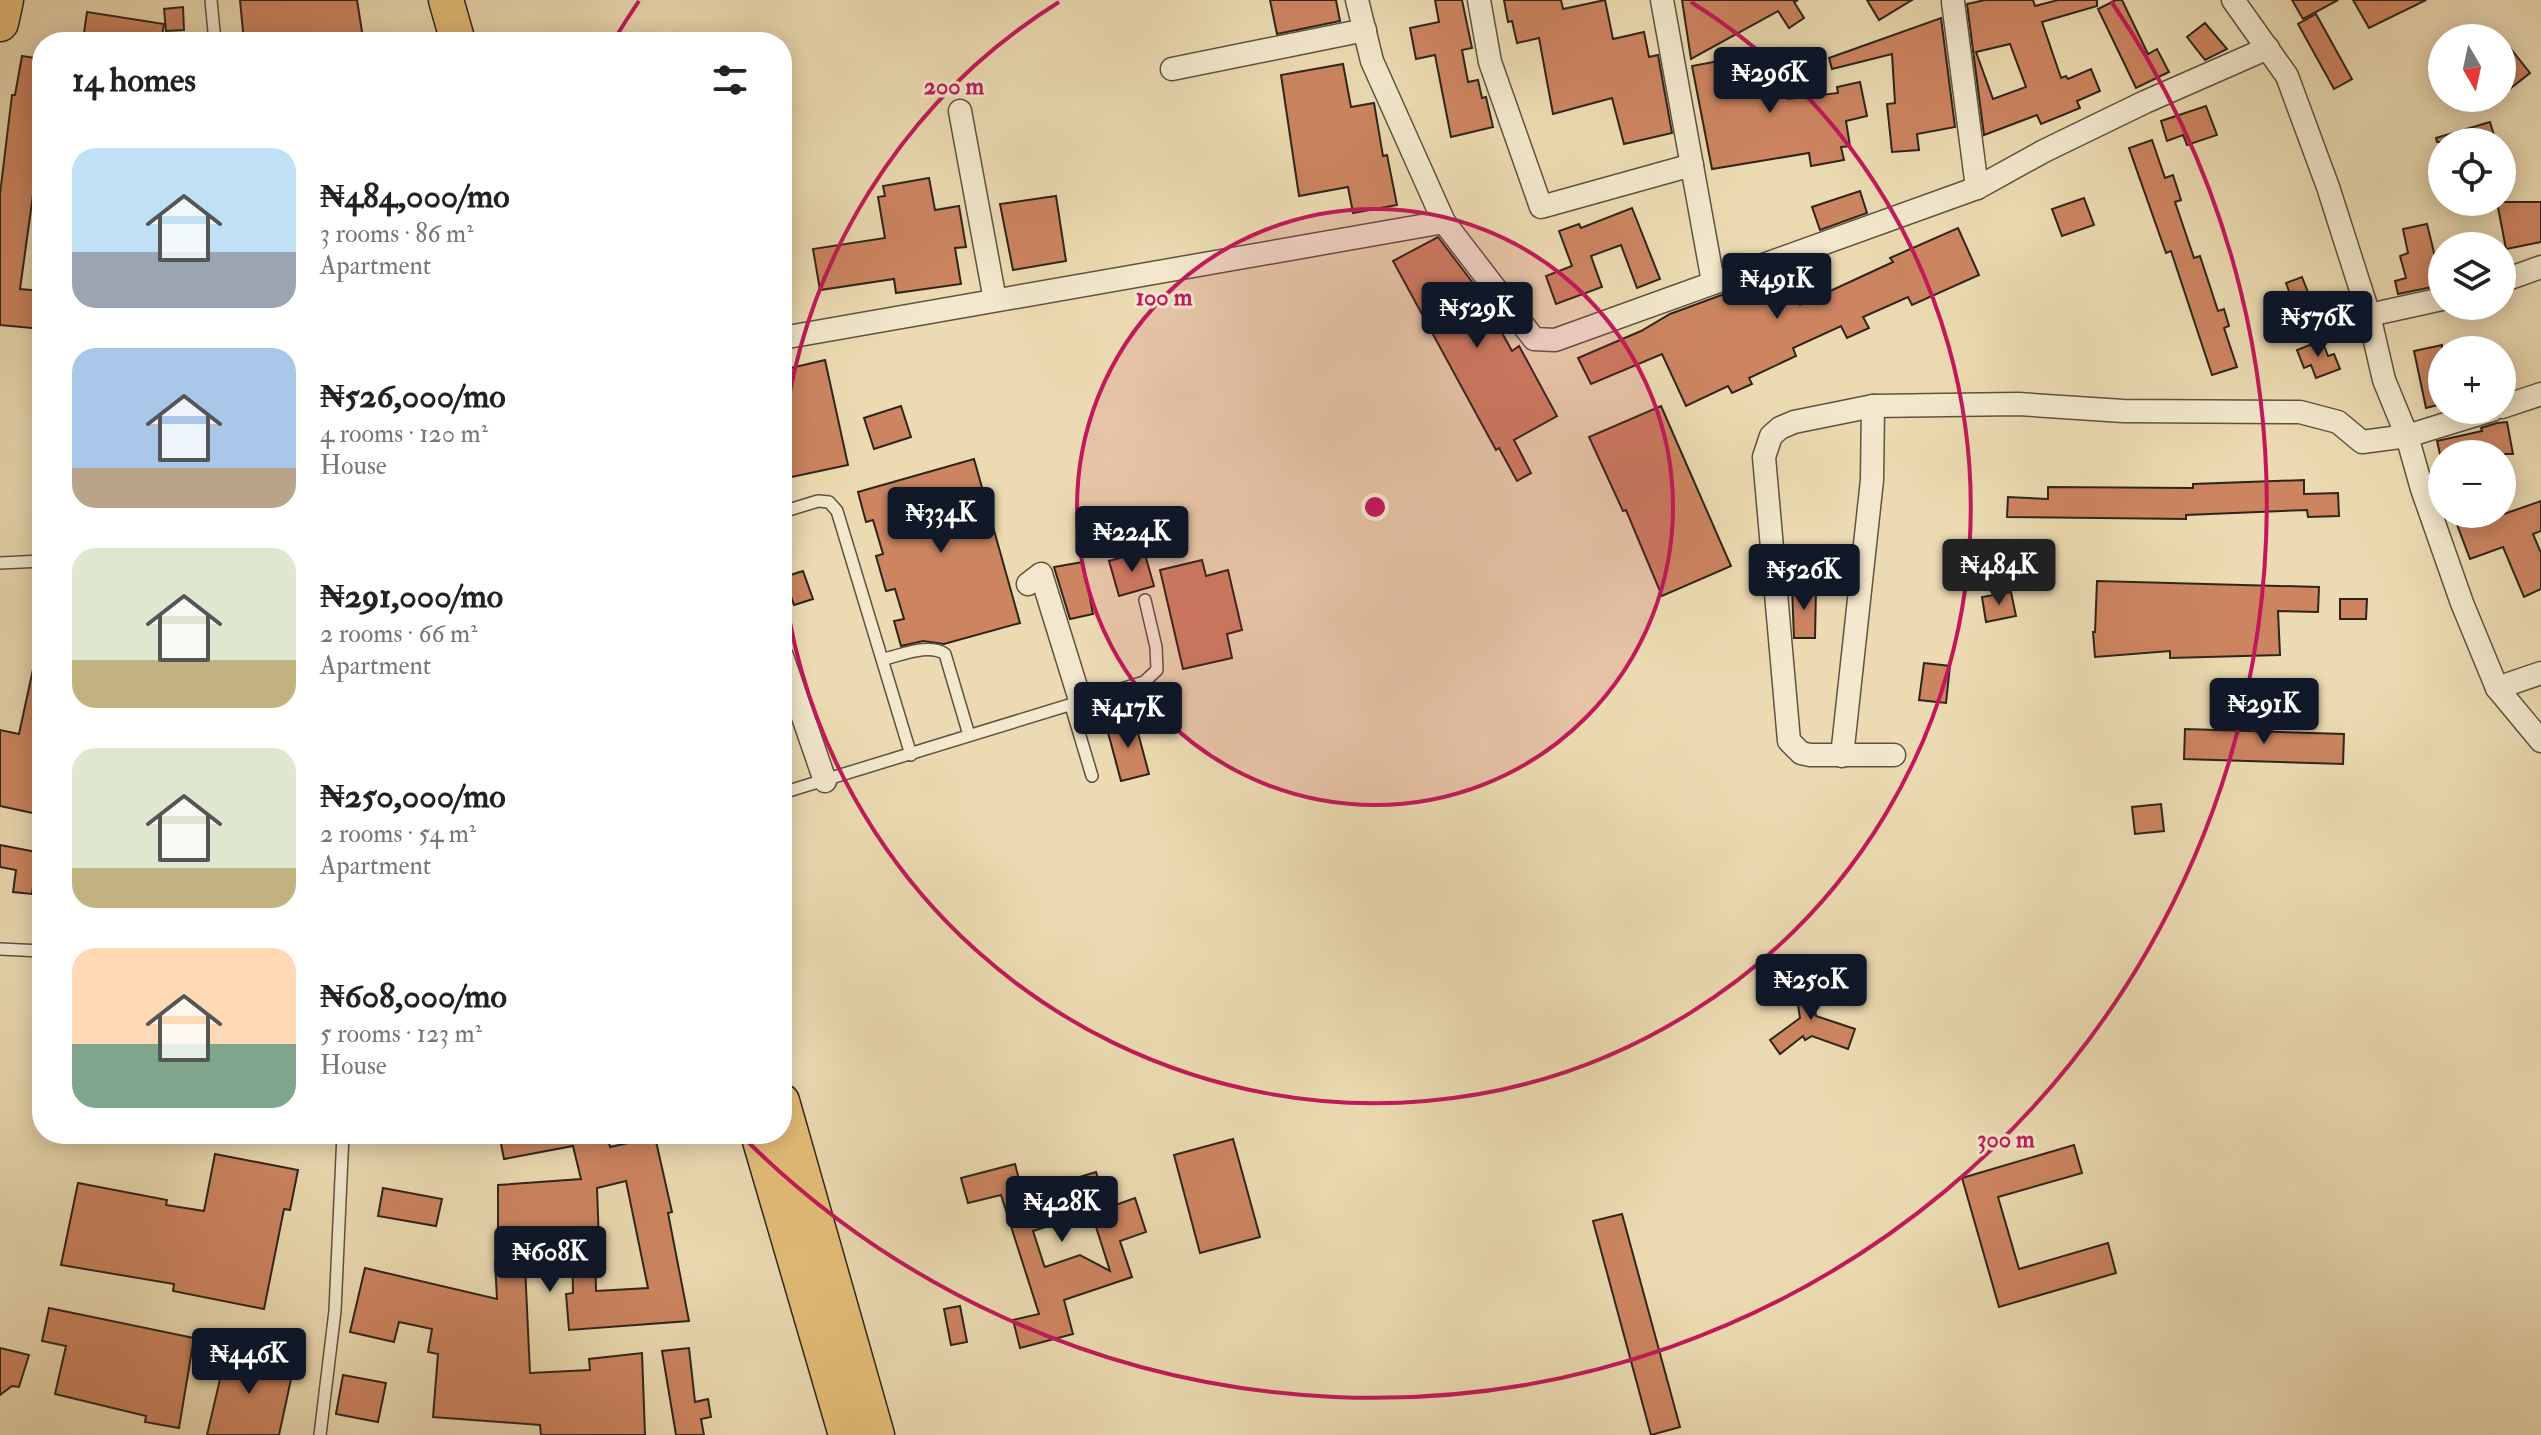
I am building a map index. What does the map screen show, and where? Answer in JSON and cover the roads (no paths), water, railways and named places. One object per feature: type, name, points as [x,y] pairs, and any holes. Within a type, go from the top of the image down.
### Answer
[{"type":"highway","points":[[0,23],[5,0]]},
{"type":"main road","points":[[446,0],[455,32]]},
{"type":"main road","points":[[470,0],[479,32]]},
{"type":"main road","points":[[792,1136],[877,1435]]},
{"type":"main road","points":[[761,1144],[846,1435]]},
{"type":"street","points":[[1357,0],[1372,61],[1444,222],[1534,339],[1555,340],[1977,188],[2044,151],[2145,102],[2268,48]]},
{"type":"street","points":[[1479,0],[1490,62],[1541,207],[1692,165]]},
{"type":"street","points":[[1662,0],[1713,282]]},
{"type":"street","points":[[2233,0],[2287,76],[2328,187],[2369,315],[2384,380],[2407,436],[2462,603],[2497,688],[2541,741]]},
{"type":"street","points":[[1953,2],[1977,188]]},
{"type":"street","points":[[1172,69],[1365,30]]},
{"type":"street","points":[[960,111],[995,300]]},
{"type":"street","points":[[792,336],[1444,222]]},
{"type":"street","points":[[2516,276],[2541,267]]},
{"type":"street","points":[[2369,315],[2428,302]]},
{"type":"street","points":[[2516,402],[2541,394]]},
{"type":"street","points":[[1894,755],[1801,753],[1789,741],[1764,457],[1771,436],[1780,428],[1794,422],[1873,406],[2018,404],[2123,411],[2300,412],[2338,422],[2362,442],[2407,436],[2446,424]]},
{"type":"street","points":[[1842,756],[1872,480],[1873,406]]},
{"type":"street","points":[[1028,584],[1041,574],[1076,705]]},
{"type":"street","points":[[2497,688],[2541,673]]},
{"type":"street","points":[[792,685],[825,781]]},
{"type":"lane","points":[[211,0],[214,32]]},
{"type":"lane","points":[[792,509],[818,501],[829,502],[837,511],[911,755]]},
{"type":"lane","points":[[0,563],[32,561]]},
{"type":"lane","points":[[792,790],[1144,682],[1157,670],[1156,647],[1145,600]]},
{"type":"lane","points":[[884,659],[926,649],[939,649],[945,654],[969,735]]},
{"type":"lane","points":[[1076,705],[1092,776]]},
{"type":"lane","points":[[0,949],[32,951]]},
{"type":"lane","points":[[320,1435],[335,1311],[343,1144]]}]
